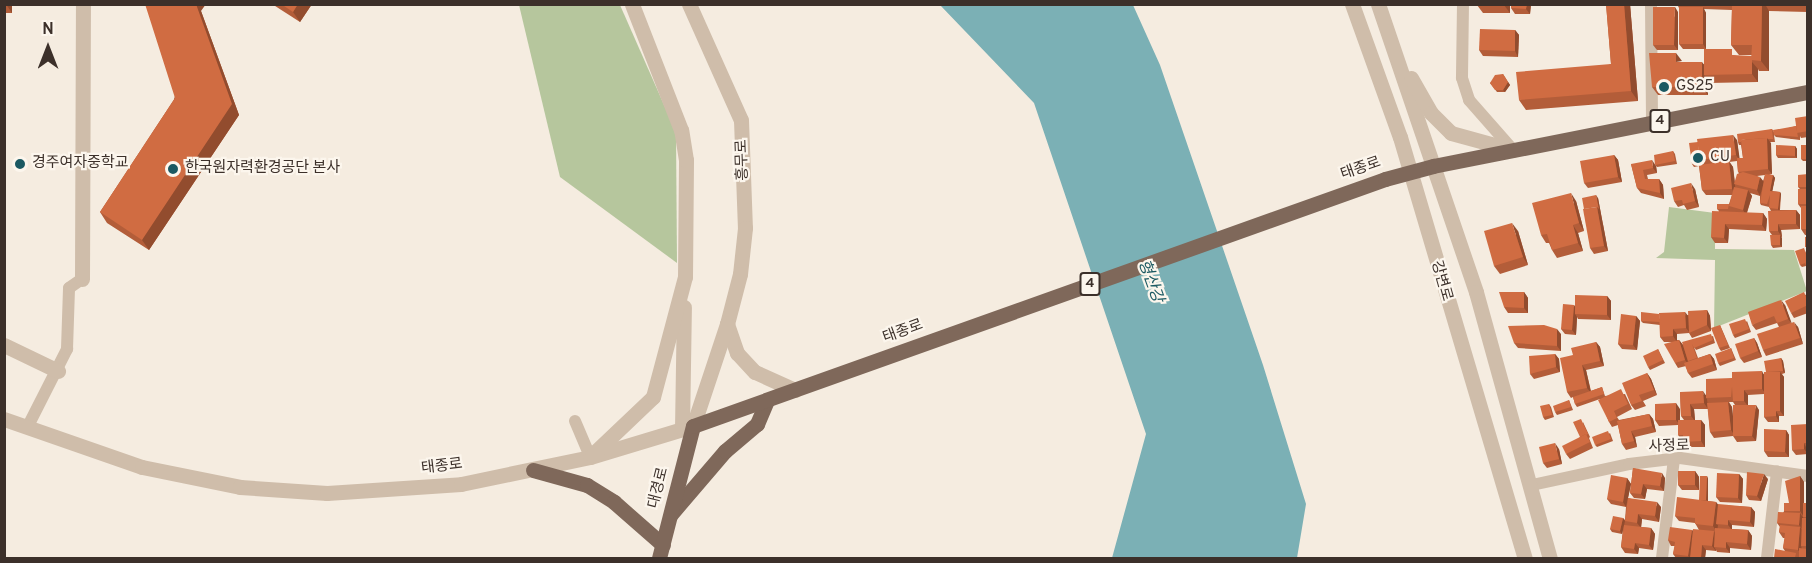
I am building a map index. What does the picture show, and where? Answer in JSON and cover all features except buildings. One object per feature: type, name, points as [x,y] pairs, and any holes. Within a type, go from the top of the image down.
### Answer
[{"type":"main road","name":"태종로","points":[[688,431],[767,400],[1385,179],[1433,166],[1808,92]]},
{"type":"main road","points":[[671,514],[725,451],[757,423],[767,400]]},
{"type":"main road","name":"대경로","points":[[661,552],[688,431]]},
{"type":"main road","points":[[533,470],[587,485],[614,502],[661,552]]},
{"type":"street","points":[[27,428],[58,371],[67,349],[69,288],[82,279],[83,4]]},
{"type":"street","points":[[632,4],[681,129],[686,160],[685,277],[688,431]]},
{"type":"street","name":"흥무로","points":[[688,431],[727,324],[740,274],[745,228],[741,120],[689,4]]},
{"type":"street","name":"강변로","points":[[1352,4],[1410,172],[1525,558]]},
{"type":"street","name":"강변로","points":[[1378,4],[1476,292],[1532,485],[1550,558]]},
{"type":"street","points":[[1463,4],[1462,78],[1469,100],[1513,150]]},
{"type":"street","points":[[1651,4],[1652,122]]},
{"type":"street","points":[[1397,59],[1406,65],[1431,113],[1451,133],[1513,150]]},
{"type":"street","points":[[575,421],[590,457],[653,397],[685,277]]},
{"type":"street","points":[[727,324],[737,353],[755,372],[795,390]]},
{"type":"street","points":[[4,345],[58,371]]},
{"type":"street","name":"태종로","points":[[4,418],[142,467],[240,487],[284,492],[405,490],[533,470],[688,431]]},
{"type":"street","points":[[1662,558],[1674,459]]},
{"type":"street","name":"사정로","points":[[1532,485],[1629,464],[1674,459],[1808,476]]},
{"type":"street","points":[[1767,558],[1777,472]]},
{"type":"green space","points":[[519,5],[620,5],[676,132],[677,263],[560,177]]},
{"type":"green space","points":[[1669,207],[1715,213],[1715,249],[1794,250],[1807,291],[1714,328],[1715,260],[1656,258],[1664,252]]},
{"type":"water","name":"형산강","points":[[940,5],[1133,5],[1160,65],[1263,365],[1306,504],[1297,558],[1112,558],[1146,434],[1034,103]]},
{"type":"place","name":"GS25","points":[[1664,87]]},
{"type":"place","name":"CU","points":[[1698,158]]},
{"type":"place","name":"경주여자중학교","points":[[20,164]]},
{"type":"place","name":"한국원자력환경공단 본사","points":[[173,169]]}]
